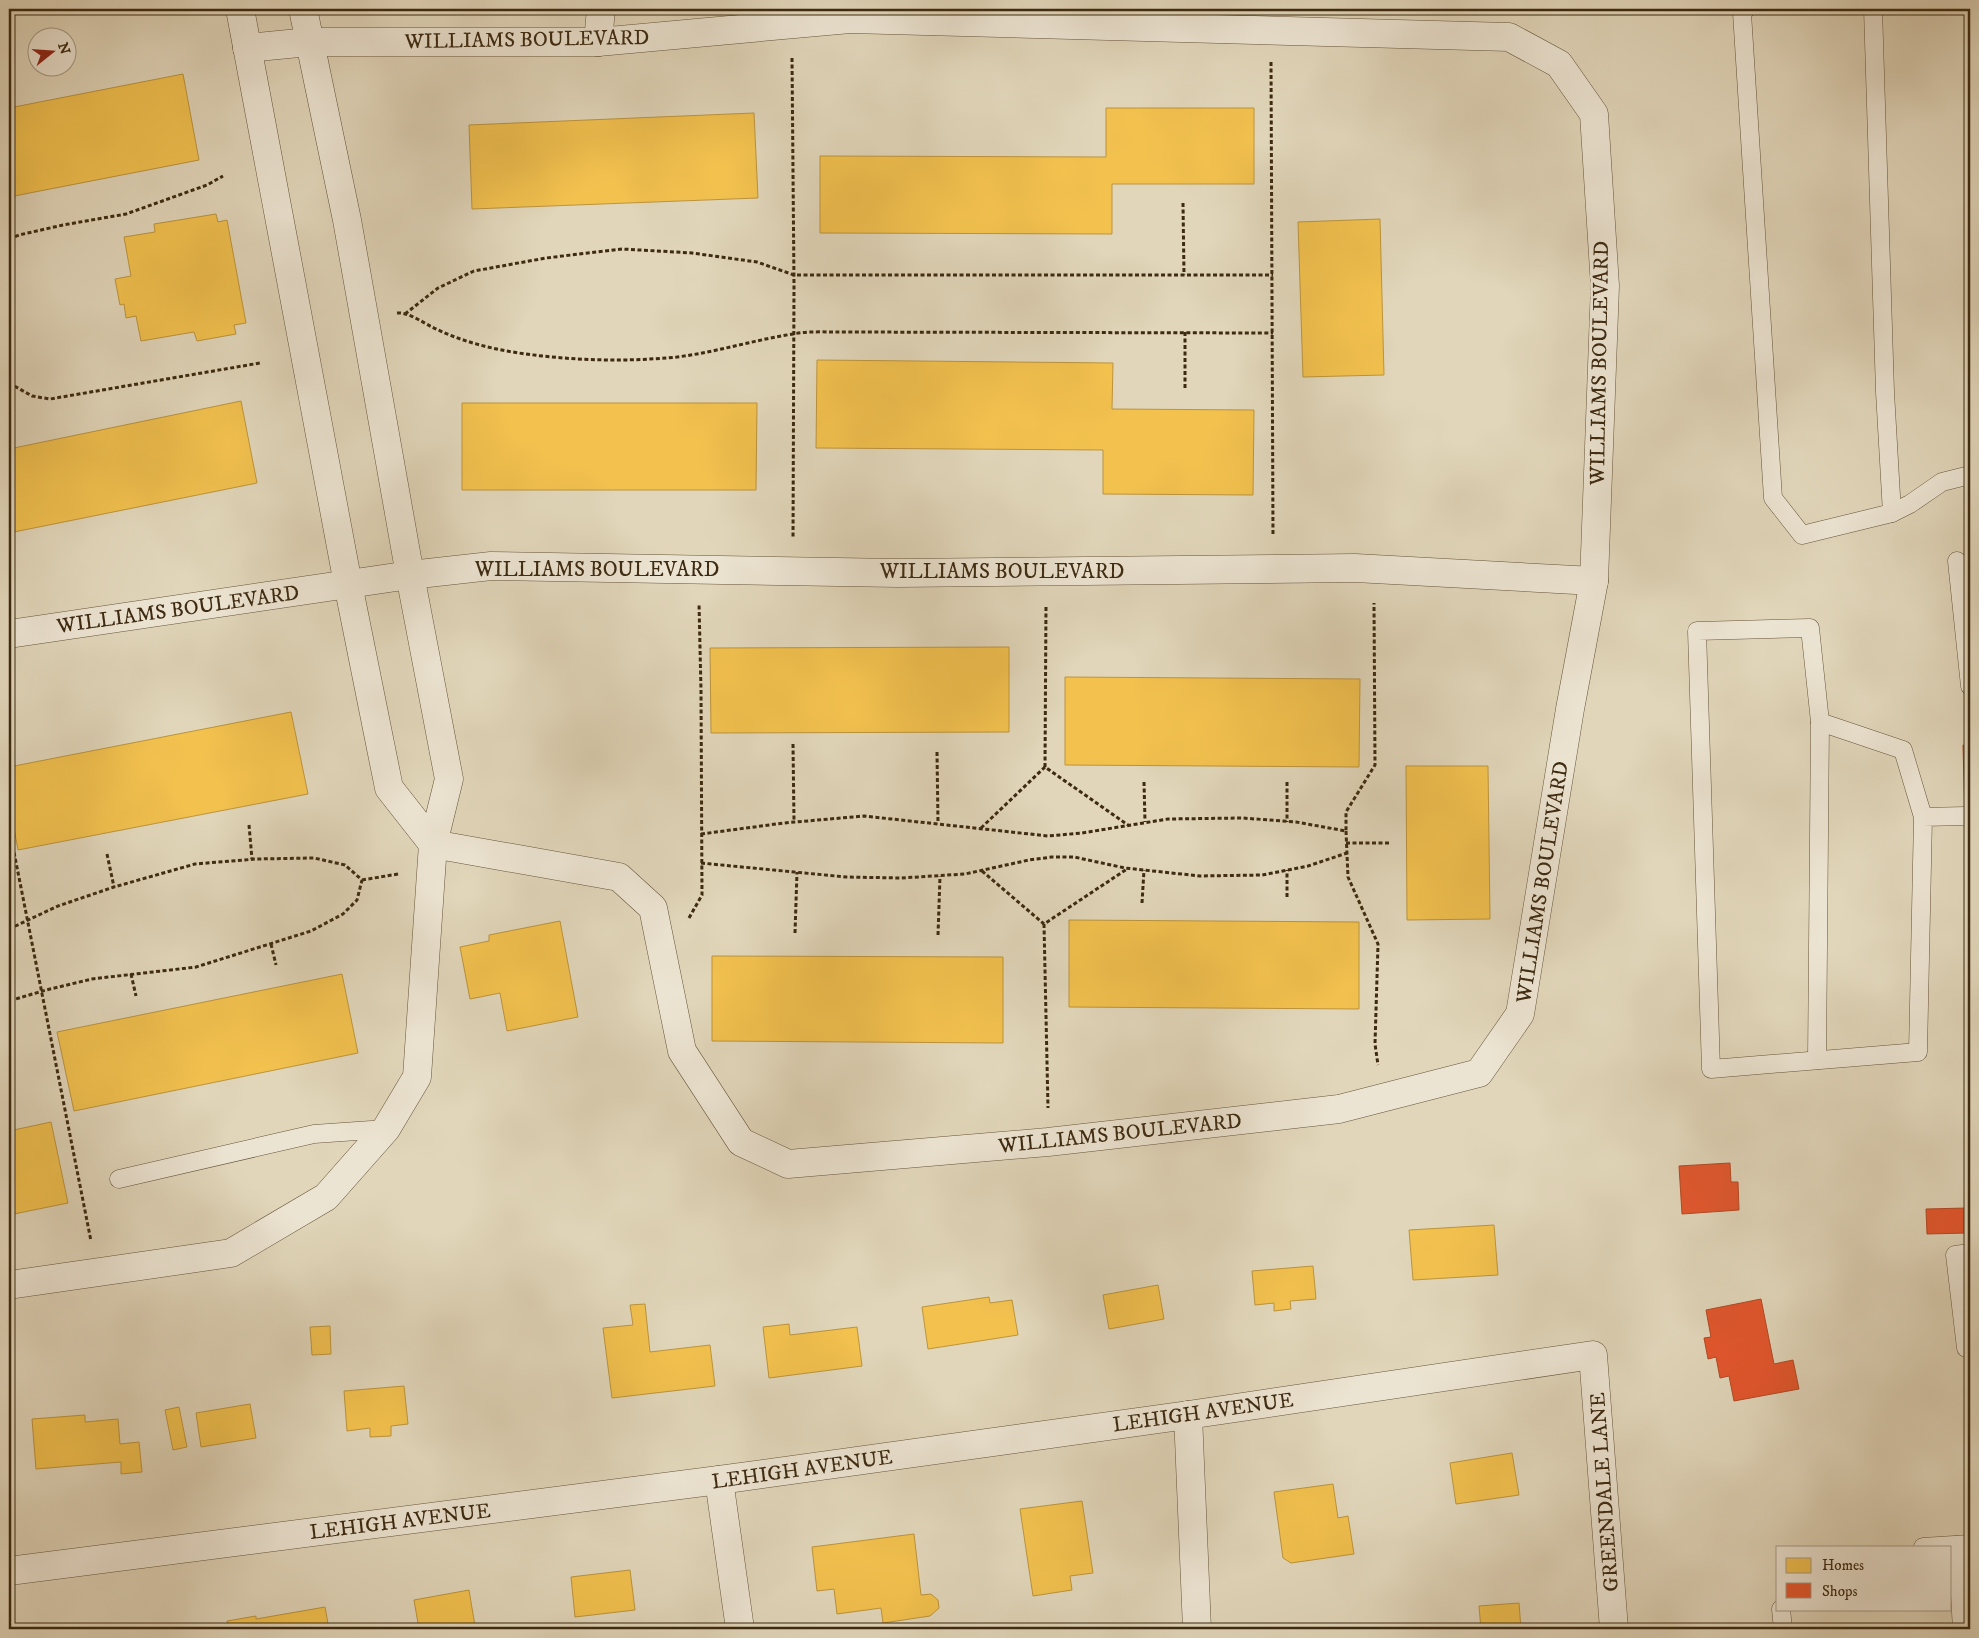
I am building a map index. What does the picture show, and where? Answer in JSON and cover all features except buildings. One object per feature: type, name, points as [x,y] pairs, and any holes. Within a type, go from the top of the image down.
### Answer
[{"type":"street","points":[[240,9],[388,788],[433,844]]},
{"type":"street","points":[[9,1285],[231,1253],[326,1197],[386,1129],[417,1077],[433,844],[450,779],[410,575],[347,220],[303,9]]},
{"type":"street","points":[[598,42],[601,9]]},
{"type":"street","name":"WILLIAMS BOULEVARD","points":[[247,48],[309,42],[598,42],[850,19],[1508,36],[1560,64],[1594,114],[1605,286],[1594,581],[1570,709],[1520,1014],[1480,1073],[1340,1109],[1048,1142],[788,1164],[740,1142],[682,1051],[653,908],[619,877],[433,844]]},
{"type":"street","name":"WILLIAMS BOULEVARD","points":[[9,634],[410,575],[491,566],[898,573],[1374,569],[1594,581]]},
{"type":"street","name":"LEHIGH AVENUE","points":[[9,1571],[719,1480],[1188,1415],[1593,1354]]},
{"type":"street","name":"GREENDALE LANE","points":[[1593,1354],[1614,1629]]},
{"type":"street","points":[[1188,1415],[1197,1629]]},
{"type":"street","points":[[719,1480],[740,1629]]},
{"type":"lane","points":[[1746,9],[1742,13],[1773,498],[1802,535],[1892,513],[1910,504],[1942,482],[1970,474]]},
{"type":"lane","points":[[1873,9],[1884,392],[1892,513]]},
{"type":"lane","points":[[1957,561],[1970,686]]},
{"type":"lane","points":[[1817,1060],[1820,722],[1810,628],[1696,630],[1711,1069],[1918,1052],[1923,817],[1903,750],[1820,722]]},
{"type":"lane","points":[[1923,817],[1965,816]]},
{"type":"lane","points":[[119,1179],[314,1134],[386,1129]]},
{"type":"lane","points":[[1966,1348],[1956,1254],[1970,1253]]},
{"type":"lane","points":[[1944,1546],[1964,1545],[1962,1629]]},
{"type":"lane","points":[[1781,1610],[1782,1629]]},
{"type":"path","points":[[792,25],[794,275],[792,571]]},
{"type":"path","points":[[1270,30],[1274,569]]},
{"type":"path","points":[[9,239],[63,225],[126,214],[207,185],[223,176]]},
{"type":"path","points":[[1183,203],[1184,275]]},
{"type":"path","points":[[405,314],[438,288],[474,271],[546,258],[622,248],[692,253],[757,262],[794,275],[1273,275]]},
{"type":"path","points":[[364,318],[401,313],[450,336],[490,349],[563,358],[630,361],[729,348],[793,334],[838,332],[1273,333]]},
{"type":"path","points":[[1185,332],[1185,389]]},
{"type":"path","points":[[9,383],[32,396],[50,399],[260,363]]},
{"type":"path","points":[[688,922],[702,895],[701,691],[698,569]]},
{"type":"path","points":[[1374,569],[1374,765],[1346,812],[1346,843],[1348,877],[1378,944],[1375,1044],[1382,1098]]},
{"type":"path","points":[[980,828],[1046,767],[1046,571]]},
{"type":"path","points":[[793,744],[794,822]]},
{"type":"path","points":[[937,752],[938,823]]},
{"type":"path","points":[[1046,767],[1128,825]]},
{"type":"path","points":[[1144,782],[1145,822]]},
{"type":"path","points":[[1287,782],[1287,822]]},
{"type":"path","points":[[701,834],[794,822],[864,816],[1048,836],[1082,833],[1168,818],[1242,818],[1346,830]]},
{"type":"path","points":[[249,825],[252,859]]},
{"type":"path","points":[[9,827],[97,1272]]},
{"type":"path","points":[[1346,843],[1391,843]]},
{"type":"path","points":[[701,863],[846,877],[901,878],[965,874],[1052,856],[1074,857],[1128,869],[1200,876],[1262,875],[1308,866],[1347,853]]},
{"type":"path","points":[[107,854],[114,887]]},
{"type":"path","points":[[9,928],[58,906],[114,887],[195,864],[252,859],[314,858],[345,865],[362,880],[357,900],[344,914],[312,931],[196,967],[92,979],[9,1001]]},
{"type":"path","points":[[1044,924],[1128,869]]},
{"type":"path","points":[[981,870],[1044,924],[1048,1041],[1048,1142]]},
{"type":"path","points":[[1142,902],[1144,870]]},
{"type":"path","points":[[1287,870],[1287,897]]},
{"type":"path","points":[[795,933],[797,872]]},
{"type":"path","points":[[938,935],[940,876]]},
{"type":"path","points":[[271,944],[276,965]]},
{"type":"path","points":[[130,974],[136,996]]}]
